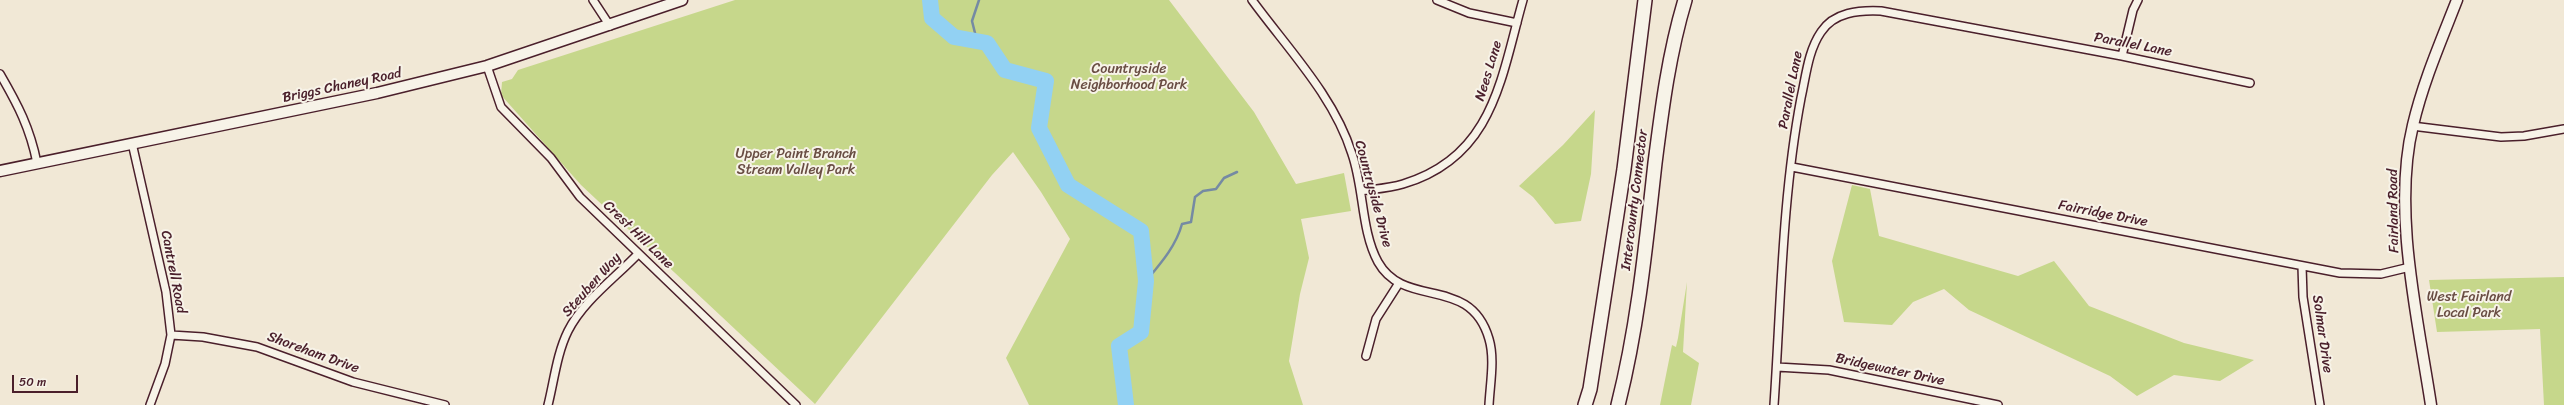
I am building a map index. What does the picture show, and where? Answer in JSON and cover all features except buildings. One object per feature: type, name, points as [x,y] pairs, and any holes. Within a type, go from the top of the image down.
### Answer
[{"type":"highway","name":"Intercounty Connector","points":[[1585,405],[1590,389],[1624,169],[1645,0]]},
{"type":"highway","name":"Intercounty Connector","points":[[1618,405],[1637,319],[1663,100],[1677,27],[1685,0]]},
{"type":"main road","name":"Briggs Chaney Road","points":[[0,171],[377,93],[486,66],[610,26],[682,0]]},
{"type":"main road","name":"Fairland Road","points":[[2431,405],[2410,267],[2406,194],[2412,126],[2430,67],[2457,0]]},
{"type":"street","points":[[593,0],[610,26]]},
{"type":"street","name":"Countryside Drive","points":[[1252,0],[1336,118],[1352,154],[1361,191],[1370,240],[1379,263],[1399,283],[1418,291],[1450,296],[1473,310],[1489,339],[1491,353],[1488,405]]},
{"type":"street","points":[[1437,0],[1470,12],[1516,23]]},
{"type":"street","name":"Nees Lane","points":[[1361,191],[1403,184],[1424,176],[1445,164],[1469,143],[1485,122],[1496,100],[1523,0]]},
{"type":"street","points":[[2122,56],[2133,10],[2138,0]]},
{"type":"street","name":"Parallel Lane","points":[[1774,405],[1796,125],[1810,54],[1821,31],[1837,18],[1848,13],[1865,10],[1881,11],[2122,56],[2250,83]]},
{"type":"street","name":"Crest Hill Lane","points":[[486,66],[501,107],[552,158],[580,197],[796,405]]},
{"type":"street","points":[[0,74],[25,117],[32,138],[37,163]]},
{"type":"street","points":[[2412,126],[2501,137],[2524,136],[2564,129]]},
{"type":"street","name":"Cantrell Road","points":[[132,143],[166,292],[171,336],[165,364],[150,405]]},
{"type":"street","name":"Fairridge Drive","points":[[1792,167],[2302,266],[2364,275],[2381,274],[2410,267]]},
{"type":"street","name":"Steuben Way","points":[[548,405],[567,332],[575,319],[638,254]]},
{"type":"street","name":"Solmar Drive","points":[[2302,266],[2303,298],[2320,405]]},
{"type":"street","points":[[1366,356],[1376,319],[1399,283]]},
{"type":"street","name":"Shoreham Drive","points":[[171,336],[203,337],[257,347],[353,382],[445,405]]},
{"type":"street","name":"Bridgewater Drive","points":[[1776,367],[1828,370],[1998,405]]},
{"type":"green space","name":"Upper Paint Branch Stream Valley Park","points":[[735,0],[1169,0],[1254,112],[1296,184],[1344,173],[1351,211],[1301,219],[1309,258],[1300,294],[1289,361],[1303,405],[1029,405],[1006,358],[1070,239],[1041,192],[1013,152],[992,175],[815,404],[581,185],[501,95],[502,82],[512,79],[518,70]]},
{"type":"green space","points":[[1595,110],[1591,174],[1581,221],[1555,224],[1533,197],[1519,186],[1563,145]]},
{"type":"green space","points":[[1852,185],[1870,189],[1879,236],[2018,276],[2054,261],[2089,306],[2184,343],[2254,360],[2220,381],[2174,375],[2137,396],[2110,376],[1969,310],[1944,289],[1913,302],[1892,325],[1844,322],[1832,261]]},
{"type":"green space","name":"West Fairland Local Park","points":[[2564,277],[2564,405],[2544,405],[2540,329],[2437,332],[2429,280]]},
{"type":"green space","points":[[1687,282],[1683,352],[1699,363],[1691,405],[1660,405],[1672,345],[1676,347],[1678,338]]},
{"type":"waterway","points":[[930,0],[932,18],[954,37],[987,43],[1005,70],[1046,81],[1039,128],[1068,185],[1141,231],[1146,281],[1141,332],[1119,346],[1126,405]]},
{"type":"waterway","points":[[977,41],[972,21],[979,0]]},
{"type":"waterway","points":[[1146,281],[1172,247],[1182,224],[1191,222],[1195,197],[1203,191],[1216,189],[1224,178],[1237,172]]},
{"type":"park label","name":"Countryside Neighborhood Park","points":[[1129,78]]}]
